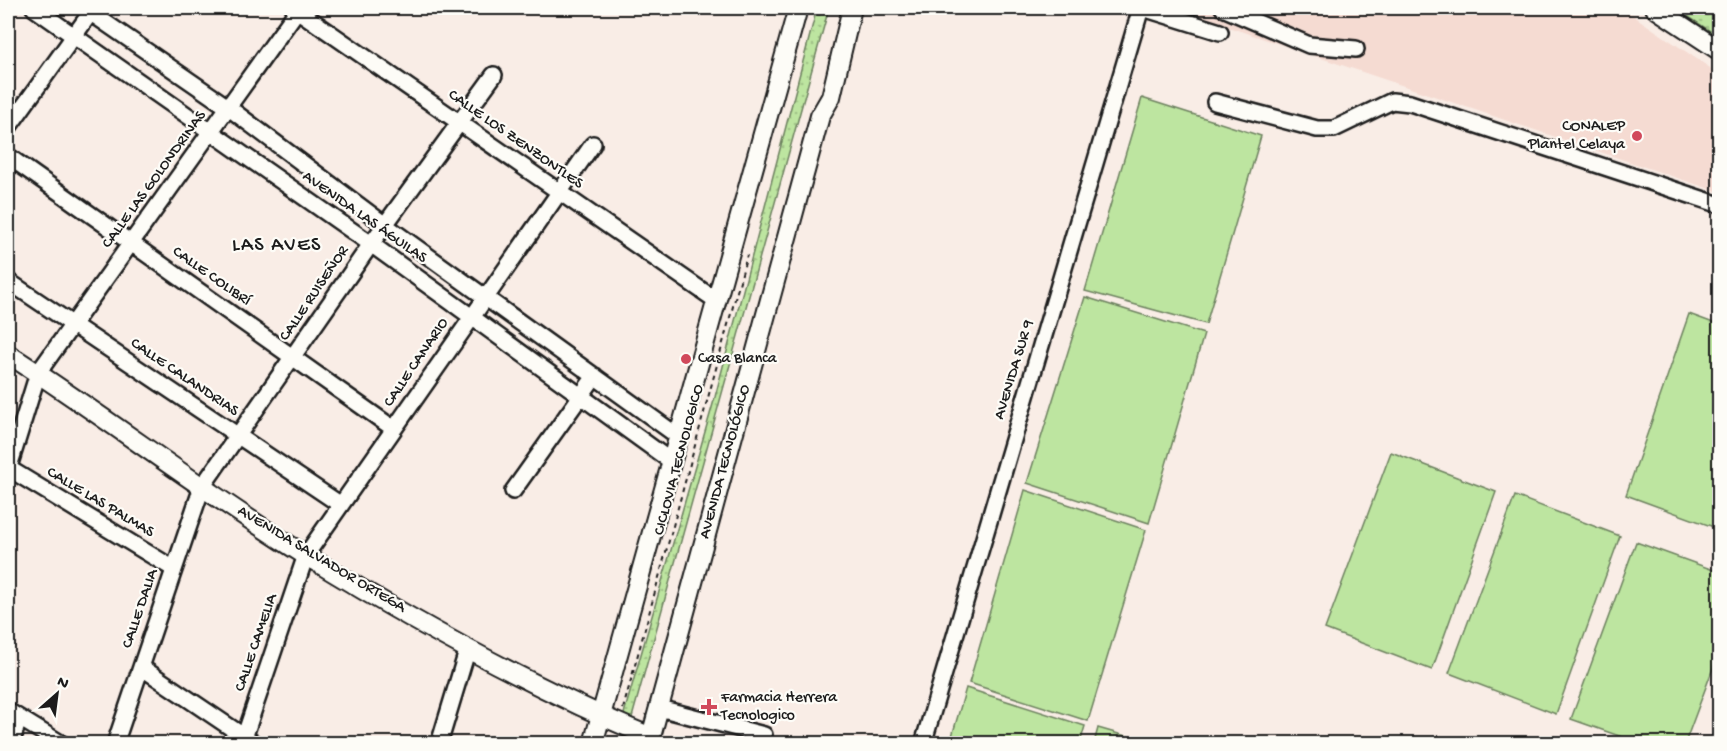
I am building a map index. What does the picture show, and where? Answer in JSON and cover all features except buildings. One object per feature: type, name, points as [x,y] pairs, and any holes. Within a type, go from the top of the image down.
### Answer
[{"type":"main road","points":[[593,744],[798,8]]},
{"type":"main road","points":[[820,116],[844,8]]},
{"type":"main road","name":"AVENIDA TECNOLÓGICO","points":[[650,740],[820,116],[831,97],[852,8]]},
{"type":"main road","points":[[1655,8],[1719,51]]},
{"type":"main road","name":"AVENIDA SALVADOR ORTEGA","points":[[8,354],[306,555],[468,648],[650,740]]},
{"type":"street","name":"AVENIDA LAS ÁGUILAS","points":[[34,8],[370,244],[672,462]]},
{"type":"street","name":"CALLE LOS ZENZONTLES","points":[[297,8],[717,301]]},
{"type":"street","name":"CALLE LAS GOLONDRINAS","points":[[8,469],[38,373],[212,133],[297,8]]},
{"type":"street","points":[[1142,8],[1220,32]]},
{"type":"street","name":"AVENIDA SUR 9","points":[[923,744],[1142,8]]},
{"type":"street","points":[[1223,8],[1309,45],[1356,49]]},
{"type":"street","name":"AVENIDA LAS ÁGUILAS","points":[[90,9],[679,437]]},
{"type":"street","points":[[8,128],[90,9]]},
{"type":"street","name":"CALLE RUISEÑOR","points":[[202,487],[370,244],[494,75]]},
{"type":"street","points":[[1215,102],[1317,129],[1334,129],[1392,101],[1410,103],[1719,205]]},
{"type":"street","name":"CALLE CANARIO","points":[[306,555],[593,144]]},
{"type":"street","name":"CALLE COLIBRÍ","points":[[8,156],[394,429]]},
{"type":"street","name":"CALLE CALANDRIAS","points":[[8,281],[341,505]]},
{"type":"street","points":[[513,491],[595,376]]},
{"type":"street","name":"CALLE LAS PALMAS","points":[[8,469],[174,569]]},
{"type":"street","name":"CALLE DALIA","points":[[115,744],[202,487]]},
{"type":"street","name":"CALLE CAMELIA","points":[[247,741],[306,555]]},
{"type":"street","points":[[439,744],[468,648]]},
{"type":"street","points":[[141,667],[247,741]]},
{"type":"street","points":[[659,708],[764,735],[762,744]]},
{"type":"street","points":[[11,744],[13,715],[62,744]]},
{"type":"path","points":[[1708,8],[1719,15]]},
{"type":"path","name":"CICLOVIA TECNOLOGICO","points":[[619,724],[749,249]]},
{"type":"shaded area","name":"CONALEP Plantel Celaya","points":[[1172,8],[1622,8],[1719,74],[1719,192]]},
{"type":"green space","points":[[817,8],[829,8],[631,721],[623,719],[715,397]]},
{"type":"green space","points":[[1675,8],[1719,8],[1719,37]]},
{"type":"green space","points":[[1142,98],[1261,136],[1206,324],[1085,291]]},
{"type":"green space","points":[[1085,297],[1204,334],[1149,523],[1027,483]]},
{"type":"green space","points":[[1689,314],[1719,325],[1719,529],[1626,495]]},
{"type":"green space","points":[[1391,452],[1496,492],[1432,670],[1325,629]]},
{"type":"green space","points":[[1025,490],[1146,530],[1088,721],[969,683]]},
{"type":"green space","points":[[1515,496],[1620,536],[1556,714],[1449,673]]},
{"type":"green space","points":[[1636,542],[1719,572],[1719,652],[1685,743],[1639,743],[1571,719]]},
{"type":"green space","points":[[966,688],[1085,726],[1080,743],[950,743]]},
{"type":"green space","points":[[1098,728],[1150,743],[1094,743]]},
{"type":"place","name":"CONALEP Plantel Celaya","points":[[1637,136]]},
{"type":"place","name":"Casa Blanca","points":[[686,359]]},
{"type":"place","name":"Farmacia Herrera Tecnologico","points":[[709,707]]},
{"type":"district","name":"LAS AVES","points":[[277,246]]}]
